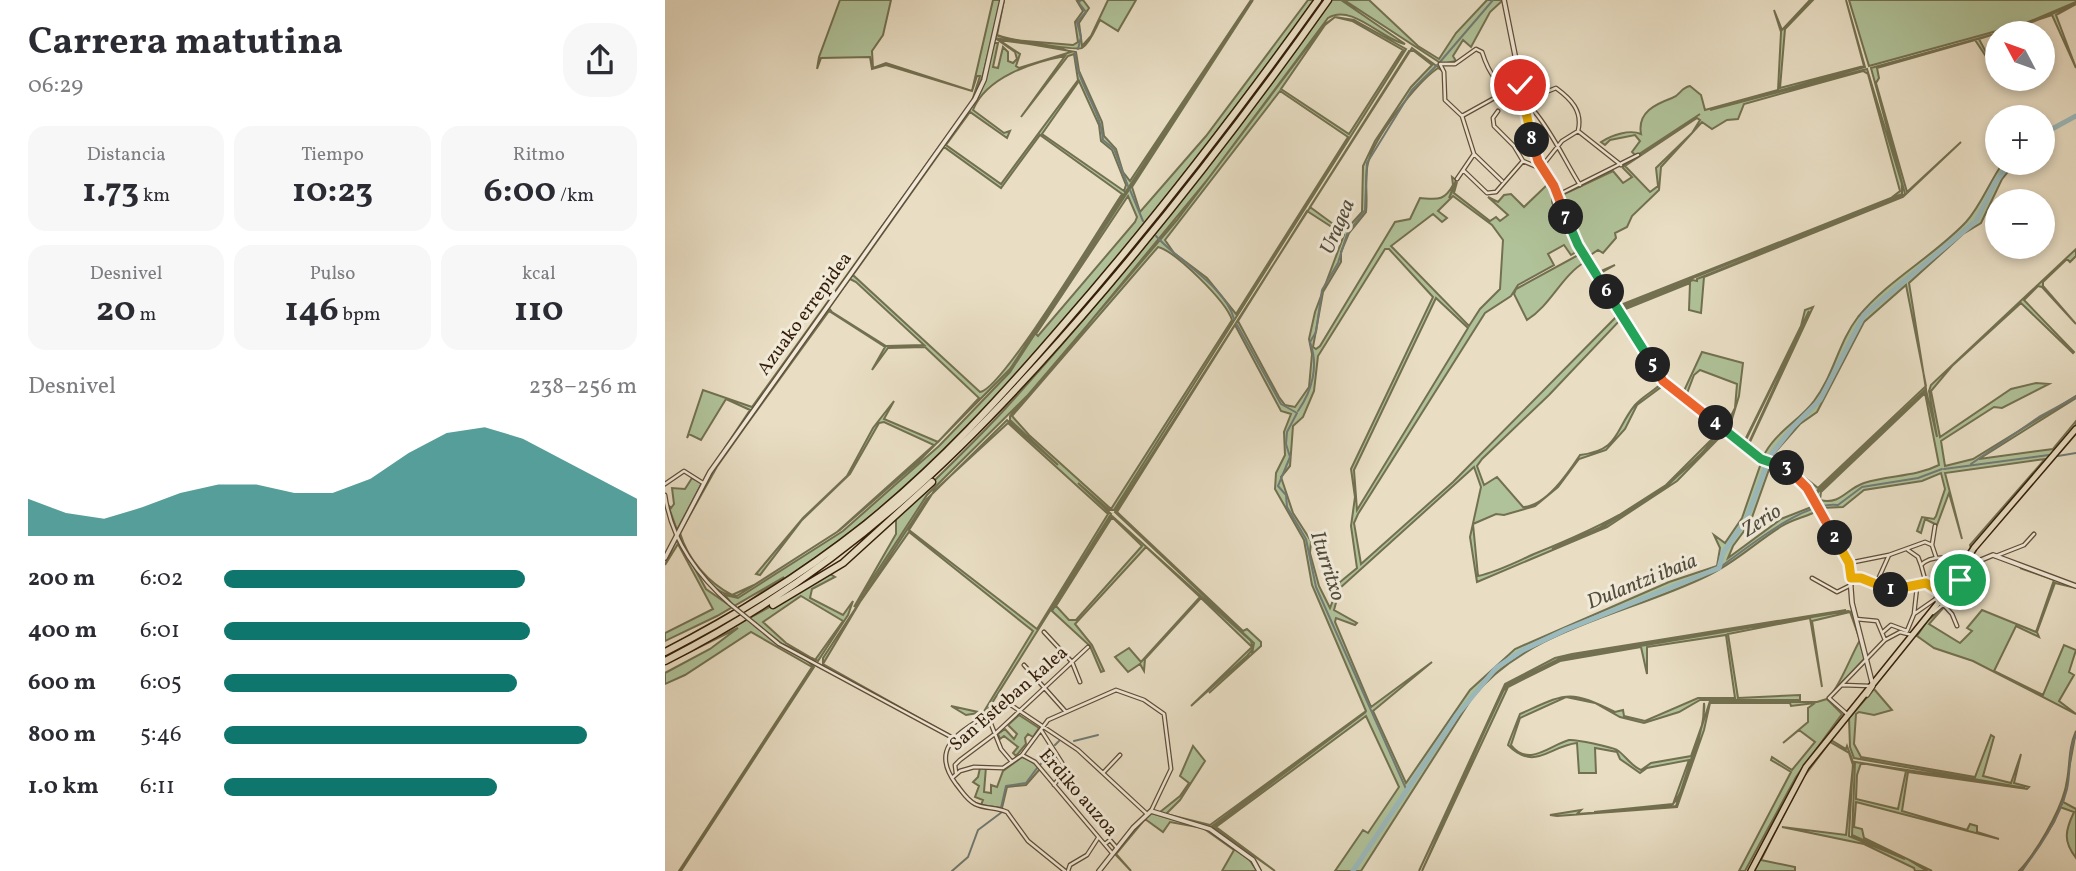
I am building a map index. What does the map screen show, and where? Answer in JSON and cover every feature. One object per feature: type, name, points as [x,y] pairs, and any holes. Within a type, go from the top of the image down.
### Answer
[{"type":"highway","points":[[665,652],[755,603],[831,551],[896,498],[962,437],[1114,266],[1229,122],[1318,0]]},
{"type":"highway","points":[[665,661],[752,614],[827,563],[902,504],[1014,393],[1177,201],[1328,0]]},
{"type":"main road","points":[[1749,871],[1800,775],[1909,633],[1941,602],[1943,594],[1970,554],[2076,429]]},
{"type":"street","name":"Azuako errepidea","points":[[665,558],[703,483],[979,93],[1002,0]]},
{"type":"street","points":[[1504,0],[1534,150],[1558,195],[1578,245],[1663,381],[1768,462],[1795,474],[1849,563],[1856,620],[1871,685],[1842,685]]},
{"type":"street","points":[[1502,181],[1474,154],[1462,116],[1445,100],[1444,72],[1440,64],[1455,64],[1476,48],[1482,52],[1487,70],[1496,83],[1524,102],[1540,118],[1580,185]]},
{"type":"street","points":[[1524,102],[1556,88],[1573,102],[1579,117],[1578,131],[1557,147],[1543,169]]},
{"type":"street","points":[[1462,116],[1507,91]]},
{"type":"street","points":[[1498,111],[1493,118],[1494,126],[1514,146],[1523,160],[1543,169]]},
{"type":"street","points":[[1578,131],[1621,166]]},
{"type":"street","points":[[1457,179],[1474,154]]},
{"type":"street","points":[[1558,195],[1621,166],[1638,155]]},
{"type":"street","points":[[1463,170],[1487,193],[1496,192],[1502,181],[1523,160]]},
{"type":"street","points":[[665,484],[684,471],[703,483]]},
{"type":"street","points":[[665,495],[677,534],[698,572],[730,604],[779,644],[953,738]]},
{"type":"street","points":[[1935,526],[1932,545],[1936,557]]},
{"type":"street","points":[[1906,549],[1918,557],[1926,583],[1943,594],[1956,590],[1963,572],[1973,562],[2024,545],[2034,534]]},
{"type":"street","points":[[1849,563],[1889,555],[1925,542],[1932,545]]},
{"type":"street","points":[[1970,554],[1973,562]]},
{"type":"street","points":[[1877,584],[1889,555]]},
{"type":"street","points":[[1996,556],[2076,586]]},
{"type":"street","points":[[1921,565],[1936,557],[1965,561]]},
{"type":"street","points":[[1812,578],[1837,593],[1851,585]]},
{"type":"street","points":[[1851,578],[1861,578],[1893,590],[1926,583]]},
{"type":"street","points":[[1909,633],[1917,587]]},
{"type":"street","points":[[1914,614],[1941,602],[1952,614],[1957,626]]},
{"type":"street","points":[[1856,620],[1877,621],[1885,640]]},
{"type":"street","points":[[1883,632],[1891,625],[1909,633]]},
{"type":"street","points":[[1045,632],[1072,662],[1080,682]]},
{"type":"street","points":[[1847,714],[1829,698],[1885,640],[1909,633]]},
{"type":"street","name":"San Esteban kalea","points":[[956,774],[955,766],[960,760],[996,733],[1088,647]]},
{"type":"street","points":[[1024,665],[1066,712]]},
{"type":"street","points":[[1042,728],[1048,720],[1116,690],[1144,700],[1164,714],[1171,769],[1149,812],[1112,853],[1100,871]]},
{"type":"street","points":[[1002,699],[1042,728],[1068,742],[1149,812],[1210,829],[1251,858],[1259,871]]},
{"type":"street","points":[[1012,762],[1001,749],[996,733],[985,716],[953,738],[945,760],[952,778],[973,803],[1007,811],[1028,841],[1066,871],[1070,864],[1087,855],[1098,838]]},
{"type":"street","points":[[1042,728],[1064,766],[1063,773],[1054,785]]},
{"type":"street","name":"Erdiko auzoa","points":[[956,774],[981,766],[1002,769],[1022,755],[1042,728]]},
{"type":"street","name":"Erdiko auzoa","points":[[1022,755],[1035,762],[1112,853]]},
{"type":"street","points":[[1103,773],[1120,755]]},
{"type":"street","points":[[952,778],[956,774]]},
{"type":"street","points":[[1105,844],[1109,840],[1117,848]]},
{"type":"green space","points":[[840,0],[891,0],[883,35],[872,51],[873,68],[886,63],[972,91],[886,65],[872,69],[870,57],[821,58],[817,69]]},
{"type":"green space","points":[[993,0],[1001,0],[983,75],[973,101],[724,449],[750,410],[726,399],[701,440],[689,434],[687,438],[703,390],[752,407],[972,101],[980,76],[977,76],[972,91]]},
{"type":"green space","points":[[1083,0],[1089,8],[1079,23],[1082,46],[1091,36],[1108,0],[1136,0],[1118,31],[1100,20],[1090,39],[1082,48],[1022,41],[1073,45],[1078,42],[1075,22],[1083,11],[1077,1]]},
{"type":"green space","points":[[1251,0],[1010,369],[941,438],[979,398],[925,347],[888,348],[872,370],[885,347],[829,311],[743,430],[829,308],[886,346],[924,345],[856,282],[850,279],[838,295],[975,102],[985,80],[993,43],[998,43],[993,67],[998,68],[1003,47],[1008,52],[1008,61],[1013,63],[1017,59],[1015,52],[995,38],[1030,44],[999,40],[1020,54],[1016,66],[1019,68],[1071,52],[1066,50],[1076,52],[1079,71],[1102,122],[1104,136],[1116,149],[1123,172],[1130,181]],"holes":[[[1074,54],[1078,80],[1001,184],[946,145],[970,112],[1007,138],[1010,131],[1004,133],[973,110],[979,98],[988,88],[1012,73],[1039,62],[1065,56],[1021,117],[1068,56]],[[1079,81],[1099,125],[1101,141],[1112,150],[1126,185],[1124,191],[1042,134]],[[1040,135],[1122,194],[1009,364],[992,384],[980,392],[853,275],[944,147],[1001,188]]]},
{"type":"green space","points":[[1253,0],[1132,187],[1140,212],[1206,136],[1308,0],[1315,0],[1221,126],[1124,249],[955,439],[890,500],[810,562],[744,604],[784,577],[717,616],[665,641],[665,633],[713,609],[678,544],[665,565],[675,542],[678,541],[683,547],[706,589],[729,605],[731,603],[725,595],[738,598],[843,531],[939,446],[1010,372]],"holes":[[[1128,196],[1137,217],[1135,222],[1038,336],[1036,334]]]},
{"type":"green space","points":[[1331,0],[1341,0],[1405,44],[1347,15],[1328,18],[1208,179],[1086,327],[1031,392],[927,495],[854,607],[896,534],[896,519],[1004,410],[1132,261],[1254,106]]},
{"type":"green space","points":[[1344,0],[1369,0],[1418,46],[1439,59],[1456,33],[1487,0],[1503,0],[1490,12],[1471,47],[1463,40],[1453,56],[1456,61],[1442,64]]},
{"type":"green space","points":[[1813,0],[1785,29],[1780,88],[1864,66],[1846,0],[1865,67],[1710,110],[1867,69],[1902,184],[1902,194],[1621,307],[1617,306],[1574,236],[1560,196],[1613,171],[1623,183],[1632,177],[1623,168],[1624,165],[1700,114],[1636,156],[1632,152],[1640,141],[1635,135],[1610,140],[1605,145],[1601,142],[1621,134],[1641,134],[1642,120],[1649,110],[1675,97],[1687,87],[1690,86],[1701,95],[1705,110],[1778,90],[1781,32],[1774,10],[1782,30]],"holes":[[[1863,71],[1868,74],[1900,191],[1891,198],[1618,306],[1599,274],[1615,265],[1599,272],[1589,256],[1598,250],[1603,253],[1616,238],[1615,233],[1627,227],[1632,216],[1659,190],[1661,167],[1702,122],[1712,129],[1727,120],[1738,119],[1744,104]],[[1697,118],[1700,120],[1692,133],[1656,168],[1658,186],[1650,192],[1625,166]]]},
{"type":"green space","points":[[1849,0],[2076,0],[2031,21],[1985,21],[1985,34],[1869,66]]},
{"type":"green space","points":[[2076,4],[2056,15],[2076,68],[2055,21],[2052,15],[2038,20]]},
{"type":"green space","points":[[1335,17],[1354,20],[1406,49],[1114,510],[1109,510],[1078,483],[1111,514],[985,714],[982,717],[978,713],[966,715],[951,706],[983,713],[1033,631],[909,532],[860,602],[823,664],[823,658],[927,499],[932,494],[909,530],[1037,629],[1108,514],[1008,423],[950,476],[1007,420],[1058,465],[1010,420],[1010,416],[1177,220],[1324,25]],"holes":[[[1335,17],[1352,21],[1403,50],[1349,134],[1281,89],[1325,25]],[[1280,91],[1348,137],[1236,314],[1207,278],[1174,253],[1165,240]],[[1158,247],[1176,257],[1199,278],[1220,301],[1232,320],[1111,509],[1029,435],[1012,416]]]},
{"type":"green space","points":[[1985,37],[1979,39],[1985,55],[1975,40],[1877,68],[1879,78],[1876,83],[1907,192],[1961,142],[1903,197],[1704,277],[1701,313],[1689,310],[1690,283],[1623,310],[1662,375],[1683,393],[1702,352],[1743,363],[1739,396],[1729,429],[1744,442],[1801,326],[1805,310],[1813,307],[1749,444],[1762,456],[1747,447],[1809,311],[1744,444],[1665,380],[1621,312],[1623,308],[1693,280],[1697,281],[1697,279],[1905,194],[1871,68]],"holes":[[[1700,370],[1737,384],[1735,408],[1726,426],[1686,396],[1694,375]]]},
{"type":"green space","points":[[1412,48],[1442,70],[1438,68],[1429,75],[1408,98],[1372,152],[1367,169],[1366,212],[1349,233],[1341,252],[1341,262],[1323,292],[1313,347],[1316,349],[1320,346],[1395,222],[1410,219],[1420,198],[1443,197],[1453,185],[1452,177],[1456,180],[1449,198],[1457,182],[1454,193],[1490,221],[1496,217],[1500,221],[1508,215],[1488,197],[1498,202],[1504,195],[1511,194],[1524,207],[1549,183],[1553,189],[1552,202],[1557,217],[1569,227],[1579,250],[1571,255],[1564,245],[1548,254],[1554,265],[1518,285],[1511,296],[1485,313],[1358,514],[1354,523],[1361,564],[1453,482],[1617,316],[1585,262],[1570,274],[1543,306],[1527,320],[1514,294],[1516,289],[1580,254],[1662,379],[1722,429],[1716,435],[1720,430],[1664,385],[1637,405],[1625,429],[1606,450],[1579,459],[1558,487],[1535,506],[1504,515],[1496,514],[1473,524],[1478,576],[1560,543],[1623,513],[1599,528],[1552,549],[1595,532],[1667,486],[1724,432],[1757,458],[1786,469],[1797,477],[1802,485],[1786,470],[1771,464],[1750,523],[1733,546],[1728,558],[1781,519],[1814,506],[1812,501],[1834,538],[1817,511],[1782,526],[1707,576],[1582,625],[1522,655],[1495,674],[1472,698],[1361,871],[1335,871],[1363,830],[1368,833],[1399,787],[1366,716],[1216,827],[1275,871],[1213,827],[1366,712],[1211,827],[1173,819],[1160,812],[1180,796],[1189,783],[1180,776],[1193,746],[1205,761],[1180,800],[1166,814],[1210,825],[1366,711],[1312,585],[1304,540],[1275,489],[1276,473],[1285,455],[1284,432],[1291,414],[1281,411],[1235,325],[1117,512],[1243,631],[1247,629],[1261,642],[1261,646],[1209,693],[1252,654],[1254,643],[1115,512],[1274,263],[1238,321],[1285,405],[1295,407],[1309,387],[1312,354],[1309,339],[1315,312],[1344,235],[1307,211],[1310,207],[1344,232],[1362,212],[1363,166],[1375,141],[1411,87],[1432,65],[1414,51],[1410,51]],"holes":[[[1453,196],[1492,225],[1503,240],[1500,289],[1480,309],[1469,326],[1391,246],[1433,214],[1442,222],[1447,218],[1438,211]],[[1385,249],[1389,249],[1433,297],[1351,469],[1355,497],[1351,526],[1357,568],[1340,582],[1330,608],[1319,586],[1310,553],[1311,541],[1293,513],[1281,477],[1290,466],[1293,426],[1303,417],[1314,391],[1318,356]],[[1436,298],[1468,328],[1357,510],[1354,470]],[[1621,319],[1662,383],[1635,405],[1615,438],[1603,449],[1580,455],[1548,495],[1523,507],[1497,477],[1484,485],[1477,466],[1549,395]],[[1723,434],[1761,463],[1742,518],[1725,543],[1714,535],[1720,548],[1717,566],[1669,582],[1515,649],[1470,690],[1406,783],[1373,711],[1432,662],[1371,707],[1335,622],[1336,618],[1355,625],[1357,623],[1334,610],[1340,588],[1474,467],[1481,487],[1470,537],[1477,582],[1607,527],[1677,481]]]},
{"type":"green space","points":[[1996,175],[2005,175],[1997,189],[1988,189]]},
{"type":"green space","points":[[1183,188],[1063,335],[963,443],[776,596],[665,659],[665,654],[775,592],[937,464]]},
{"type":"green space","points":[[1985,194],[1985,215],[1981,223],[1963,234],[1909,283],[1923,373],[1906,285],[1864,322],[1817,412],[1800,424],[1770,458],[1789,465],[1818,488],[1926,386],[1926,389],[1817,491],[1811,492],[1796,475],[1763,457],[1773,441],[1808,408],[1821,391],[1845,337],[1858,317],[1883,291],[1953,235],[1977,208]]},
{"type":"green space","points":[[2076,249],[2076,256],[2070,262],[2067,259],[2043,282],[2043,286],[2076,324],[2042,287],[2038,286],[2024,300],[2073,353],[2021,303],[1952,366],[1931,391],[1940,437],[2011,389],[2036,383],[2049,384],[2002,408],[1994,407],[1941,441],[1945,466],[1973,459],[2076,396],[1979,459],[2053,449],[2076,421],[2076,425],[1971,548],[1970,545],[2045,459],[1945,473],[1962,539],[1949,493],[1937,525],[1925,519],[1921,533],[1917,531],[1922,517],[1934,519],[1936,516],[1945,489],[1941,473],[1922,481],[1864,490],[1843,507],[1821,508],[1839,537],[1836,538],[1814,496],[1926,390],[1937,437],[1929,391],[1931,385]],"holes":[[[1925,393],[1939,465],[1921,472],[1864,483],[1833,500],[1820,500],[1821,492]]]},
{"type":"green space","points":[[894,401],[884,419],[938,442],[837,532],[934,445],[884,422],[879,423],[850,474],[802,520],[760,575],[756,574],[803,518],[847,476],[873,428]]},
{"type":"green space","points":[[717,466],[680,533],[694,561],[708,577],[732,595],[717,590],[701,574],[679,535],[699,492]]},
{"type":"green space","points":[[692,478],[702,483],[677,530],[668,505],[671,508],[674,504],[672,488],[685,489]]},
{"type":"green space","points":[[1112,516],[1251,641],[1253,649],[1191,706],[1252,647],[1201,598],[1145,659],[1144,671],[1140,664],[1128,672],[1115,657],[1129,648],[1141,662],[1200,597],[1146,547],[1075,624],[1092,645],[1104,671],[1101,672],[1090,646],[1052,611]],"holes":[[[1111,519],[1142,546],[1076,620],[1069,620],[1056,606]]]},
{"type":"green space","points":[[802,554],[737,596],[732,595],[754,585]]},
{"type":"green space","points":[[2020,568],[2076,587],[2076,588],[2055,583],[2037,632],[2039,637],[2016,626],[1994,671],[2043,695],[2064,645],[2076,650],[2069,672],[2074,675],[2059,701],[2076,714],[1973,661],[1934,648],[1917,636],[1927,621],[1944,607],[1929,624],[1960,643],[1972,631],[1967,628],[1982,610],[2036,632],[2054,580]]},
{"type":"green space","points":[[830,574],[835,577],[812,589],[810,598],[843,615],[853,601],[848,615],[818,661],[815,660],[843,621],[801,596],[763,622],[786,643],[811,658],[782,644],[758,625],[755,626],[770,637],[802,656],[814,667],[681,871],[812,667],[751,632],[685,675],[665,684],[665,673],[710,649],[738,628],[665,664]]},
{"type":"green space","points":[[1846,610],[1561,658],[1506,685],[1419,871],[1505,684],[1555,658],[1572,654]]},
{"type":"green space","points":[[1848,611],[1854,613],[1865,658],[1833,692],[1860,640],[1850,612],[1812,621],[1822,687],[1810,618],[1728,634],[1738,698],[1800,695],[1800,700],[1700,700],[1679,712],[1644,723],[1620,717],[1597,704],[1615,712],[1623,710],[1624,716],[1645,721],[1698,698],[1735,698],[1726,635],[1647,647],[1647,674],[1641,647],[1560,661],[1508,687],[1422,871],[1502,692],[1508,686],[1563,659]]},
{"type":"green space","points":[[823,664],[948,734],[823,667]]},
{"type":"green space","points":[[1874,689],[1892,710],[1874,715],[1859,712],[1856,714],[1854,744],[1861,757],[1975,777],[1991,735],[1994,737],[1983,776],[2011,783],[2021,754],[2014,783],[2029,787],[2027,789],[1908,772],[1902,811],[1967,830],[1970,824],[1977,826],[1977,832],[1999,839],[1856,802],[1854,827],[1862,829],[1864,838],[1932,871],[1909,860],[1927,871],[1915,871],[1914,868],[1864,844],[1782,827],[1846,835],[1853,769],[1849,836],[1905,859],[1852,835],[1855,762],[2025,788],[1854,758],[1850,747],[1849,718]],"holes":[[[1861,763],[1906,771],[1898,809],[1856,799],[1857,775]]]},
{"type":"green space","points":[[1567,696],[1577,697],[1593,703],[1566,697],[1520,718],[1511,745],[1518,752],[1532,755],[1569,740],[1601,745],[1617,750],[1641,770],[1651,763],[1691,756],[1702,725],[1688,775],[1674,803],[1689,760],[1647,768],[1640,773],[1620,759],[1617,752],[1595,748],[1596,773],[1579,773],[1577,743],[1534,757],[1518,753],[1508,745],[1520,714],[1558,698]]},
{"type":"green space","points":[[1827,699],[1842,714],[1796,777],[1745,871],[1739,871],[1791,772],[1771,760],[1772,757],[1792,770],[1815,742],[1799,730],[1783,743],[1808,722],[1808,708],[1815,703],[1791,706],[1790,703],[1710,703],[1704,730],[1677,807],[1557,816],[1550,815],[1581,810],[1577,814],[1676,806],[1710,701],[1817,702]]},
{"type":"green space","points":[[1019,715],[1039,728],[1033,737],[1028,734],[1025,738],[1026,744],[1016,756],[1013,753],[1018,747],[1004,736],[1000,739],[998,734],[1005,729],[1014,739],[1017,734],[1008,725]]},
{"type":"green space","points":[[2076,731],[2068,775],[2071,746]]},
{"type":"green space","points":[[1831,740],[1846,749],[1847,746],[1853,765],[1849,753],[1830,742],[1799,783],[1761,860],[1795,867],[1795,871],[1753,871],[1801,777]]},
{"type":"green space","points":[[1022,757],[1030,759],[1040,769],[1026,785],[1007,787],[1002,808],[981,805],[983,800],[975,797],[979,786],[973,782],[978,777],[980,768],[986,767],[984,792],[991,793],[991,785],[997,787],[1003,771]]},
{"type":"green space","points":[[2066,786],[2063,802],[2076,809],[2076,858],[2067,841],[2074,812],[2060,807],[2054,822],[2022,871],[2019,871],[2046,832],[2058,810]]},
{"type":"green space","points":[[1672,804],[1670,806],[1594,812]]},
{"type":"green space","points":[[1151,813],[1210,830],[1249,859],[1257,871],[1222,871],[1234,850],[1203,828],[1170,822],[1163,832],[1145,819],[1116,854],[1131,871],[1114,853],[1143,818]]},
{"type":"waterway","name":"Iturritxo","points":[[1078,49],[1081,37],[1077,22],[1086,12],[1079,3],[1080,0]]},
{"type":"waterway","name":"Uragea","points":[[1440,62],[1493,0]]},
{"type":"waterway","name":"Iturritxo","points":[[1075,53],[1080,76],[1098,118],[1103,140],[1114,149],[1128,186]]},
{"type":"waterway","name":"Uragea","points":[[1298,411],[1313,378],[1314,360],[1310,342],[1316,332],[1322,290],[1338,263],[1347,234],[1365,210],[1367,163],[1412,90],[1437,65]]},
{"type":"waterway","name":"Dulantzi ibaia","points":[[2055,127],[2076,116]]},
{"type":"waterway","name":"Dulantzi ibaia","points":[[1353,871],[1457,715],[1496,668],[1523,650],[1565,630],[1719,568],[1723,553],[1746,520],[1770,456],[1793,427],[1820,400],[1864,315],[1976,221],[2001,175]]},
{"type":"waterway","name":"Iturritxo","points":[[1130,190],[1143,221]]},
{"type":"waterway","name":"Iturritxo","points":[[1156,236],[1212,285],[1222,296],[1234,319]]},
{"type":"waterway","name":"Iturritxo","points":[[1236,323],[1281,404],[1297,413],[1287,432],[1286,444],[1290,457],[1278,486],[1286,495],[1287,507],[1306,539],[1316,587],[1407,791]]},
{"type":"waterway","points":[[1971,464],[2039,417],[2076,397]]},
{"type":"waterway","name":"Zerio","points":[[2058,456],[2076,453]]},
{"type":"waterway","name":"Zerio","points":[[1944,469],[2049,455]]},
{"type":"waterway","name":"Zerio","points":[[1719,568],[1793,517],[1825,505],[1838,505],[1862,487],[1918,478],[1942,469]]},
{"type":"waterway","points":[[2021,871],[2042,843],[2059,811],[2067,789],[2076,734]]},
{"type":"waterway","points":[[1074,741],[1098,735]]},
{"type":"waterway","points":[[1055,745],[1059,741]]},
{"type":"waterway","points":[[1040,765],[1052,749]]},
{"type":"waterway","points":[[1001,808],[1006,786],[1026,783],[1037,768]]},
{"type":"waterway","points":[[952,871],[968,857],[978,830],[1002,812]]},
{"type":"route","points":[[1520,85],[1534,150],[1538,161],[1550,177],[1574,238],[1663,381],[1761,459],[1783,466],[1799,478],[1849,563],[1851,578],[1861,578],[1884,589],[1893,590],[1926,583],[1948,597],[1956,590],[1960,580]]}]
